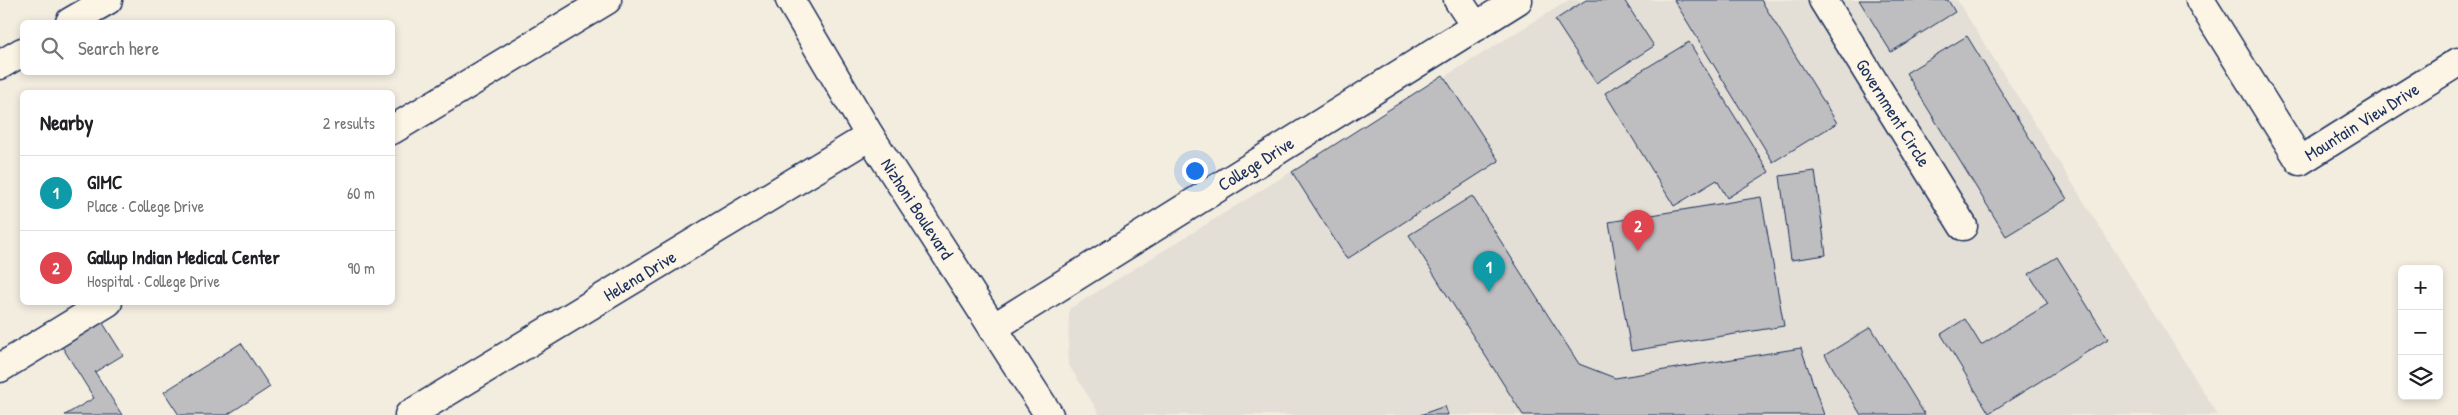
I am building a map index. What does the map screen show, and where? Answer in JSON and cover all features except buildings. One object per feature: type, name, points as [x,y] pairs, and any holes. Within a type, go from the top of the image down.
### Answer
[{"type":"main road","points":[[73,20],[108,0]]},
{"type":"main road","points":[[395,128],[608,0]]},
{"type":"main road","name":"Nizhoni Boulevard","points":[[790,0],[870,136],[1049,415]]},
{"type":"main road","points":[[1458,0],[1476,27]]},
{"type":"main road","name":"College Drive","points":[[993,328],[1518,0]]},
{"type":"main road","name":"Government Circle","points":[[1823,0],[1963,226]]},
{"type":"main road","name":"Mountain View Drive","points":[[2200,0],[2300,161],[2458,62]]},
{"type":"main road","points":[[0,65],[20,53]]},
{"type":"main road","name":"Helena Drive","points":[[409,415],[870,136]]},
{"type":"main road","points":[[0,368],[103,305]]},
{"type":"shaded area","points":[[1569,0],[1957,0],[2218,415],[1100,415],[1068,364],[1069,309]]},
{"type":"place","name":"Gallup Indian Medical Center","points":[[1638,251]]},
{"type":"place","name":"GIMC","points":[[1489,292]]}]
